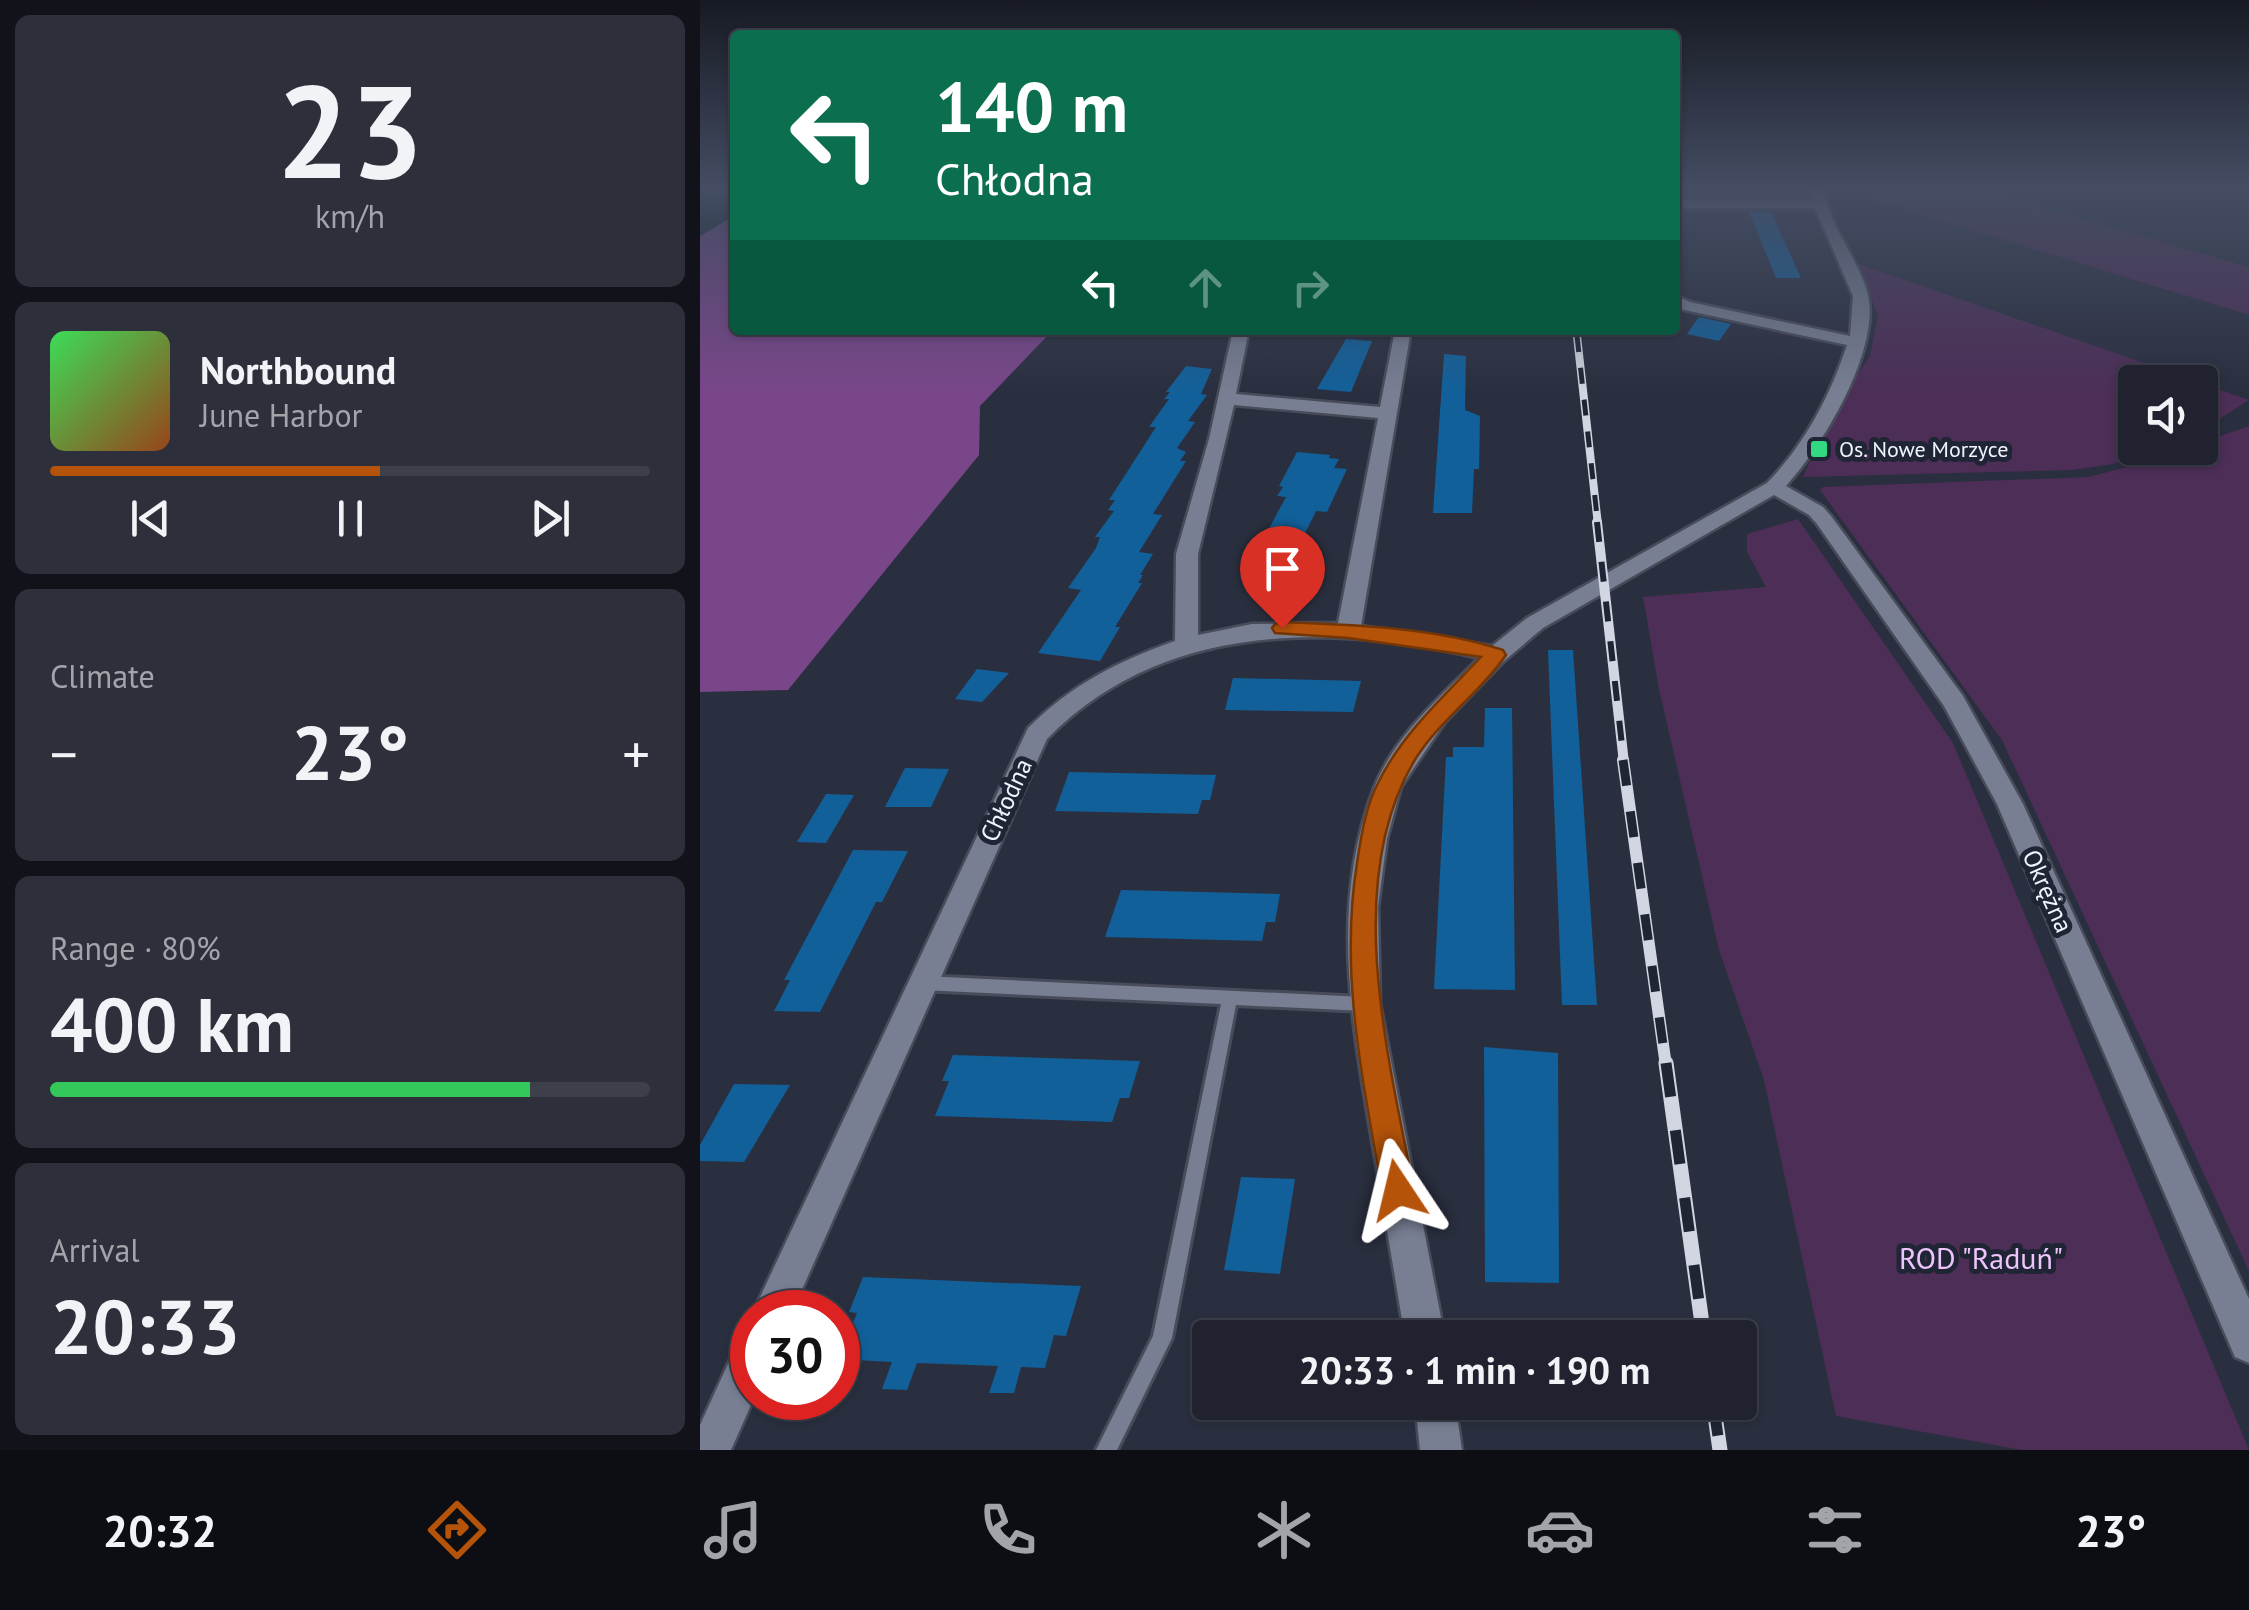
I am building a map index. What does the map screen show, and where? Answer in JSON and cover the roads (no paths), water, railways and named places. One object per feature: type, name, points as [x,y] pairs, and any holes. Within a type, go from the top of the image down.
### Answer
[{"type":"street","points":[[1422,1320],[1364,1004],[1363,907],[1373,839],[1388,786],[1410,748],[1436,716],[1496,655],[1552,610],[1774,487],[1805,454],[1859,343],[1862,301],[1844,258]]},
{"type":"street","points":[[1680,303],[1859,343]]},
{"type":"street","points":[[1186,646],[1187,554],[1228,400],[1239,335]]},
{"type":"street","points":[[1348,632],[1401,335]]},
{"type":"street","points":[[1228,400],[1387,414]]},
{"type":"street","name":"Okrężna","points":[[1774,487],[1816,510],[1970,729],[2010,804],[2249,1343]]},
{"type":"street","name":"Chłodna","points":[[782,1290],[1037,734],[1076,696],[1124,668],[1186,646],[1282,628],[1348,632],[1474,648],[1496,655]]},
{"type":"street","points":[[710,1450],[730,1405]]},
{"type":"street","points":[[1438,1420],[1442,1450]]},
{"type":"lane","points":[[921,983],[1364,1004]]},
{"type":"lane","points":[[1106,1450],[1162,1338],[1230,997]]},
{"type":"railway","points":[[1577,336],[1598,525]]},
{"type":"railway","points":[[1597,522],[1624,763]]},
{"type":"railway","points":[[1623,760],[1666,1066]]},
{"type":"railway","points":[[1666,1063],[1702,1320]]},
{"type":"railway","points":[[1716,1420],[1720,1450]]},
{"type":"place","name":"Os. Nowe Morzyce","points":[[1819,449]]},
{"type":"park label","name":"ROD \"Raduń\"","points":[[1981,1259]]}]
